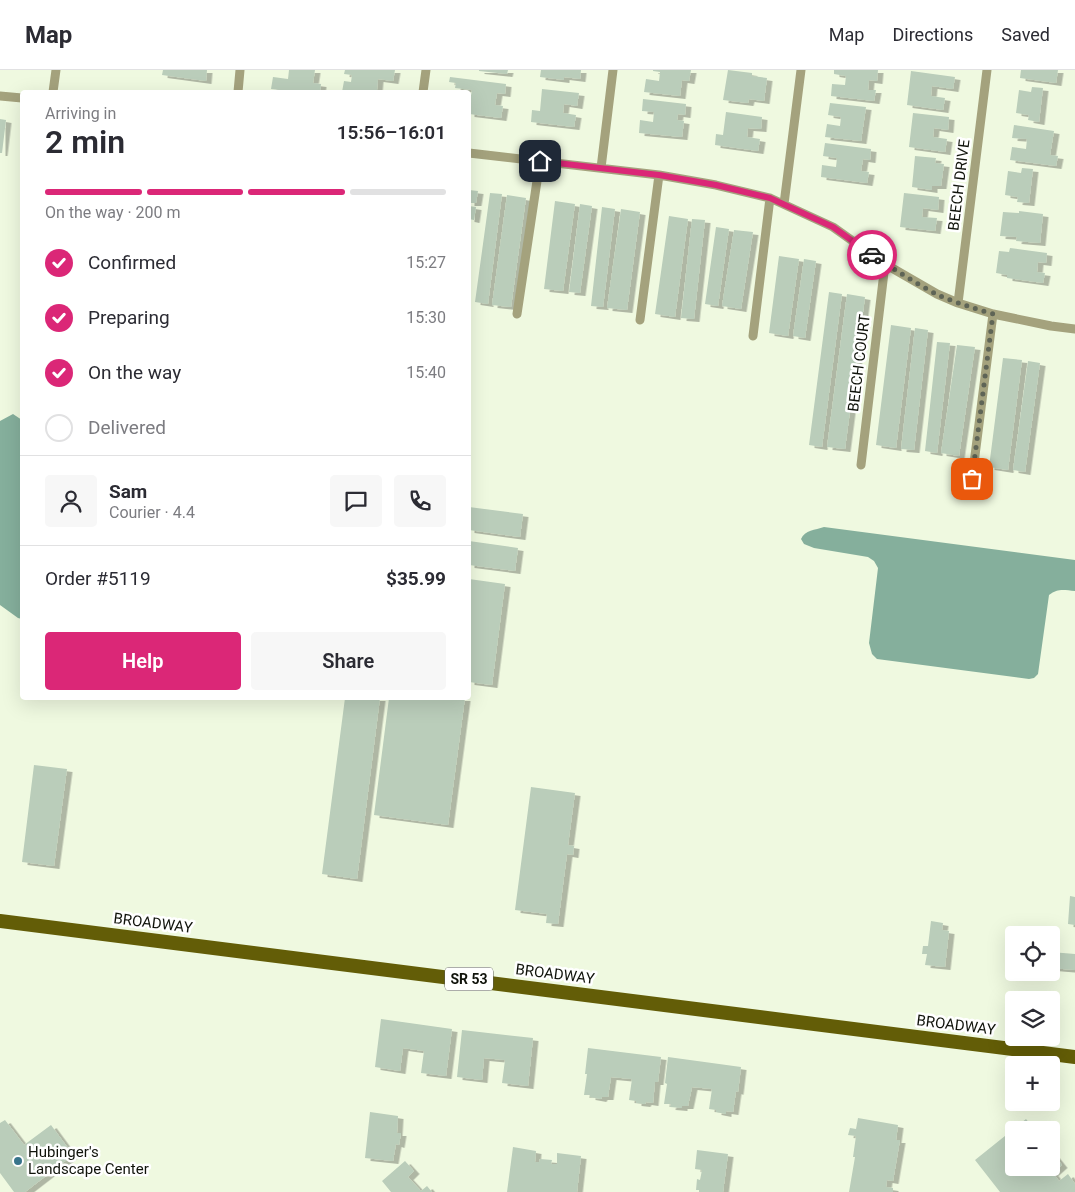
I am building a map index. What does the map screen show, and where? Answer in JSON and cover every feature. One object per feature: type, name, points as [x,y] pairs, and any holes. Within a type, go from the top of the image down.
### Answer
[{"type":"main road","name":"BROADWAY","points":[[0,920],[1075,1057]]},
{"type":"street","points":[[53,90],[56,70]]},
{"type":"street","points":[[238,90],[240,70]]},
{"type":"street","points":[[424,90],[426,70]]},
{"type":"street","points":[[601,168],[613,70]]},
{"type":"street","points":[[784,204],[801,70]]},
{"type":"street","name":"BEECH DRIVE","points":[[958,303],[987,70]]},
{"type":"street","points":[[0,96],[20,98]]},
{"type":"street","points":[[471,153],[659,175],[716,185],[770,198],[833,227],[886,264],[937,294],[993,314],[1075,329]]},
{"type":"street","points":[[517,314],[540,161]]},
{"type":"street","points":[[640,320],[659,175]]},
{"type":"street","points":[[753,336],[770,198]]},
{"type":"street","name":"BEECH COURT","points":[[861,465],[886,264]]},
{"type":"street","points":[[972,479],[993,314]]},
{"type":"shaded area","points":[[13,414],[20,419],[20,618],[0,605],[0,421]]},
{"type":"shaded area","points":[[824,527],[1075,560],[1075,591],[1058,590],[1049,595],[1038,674],[1034,678],[1029,679],[877,659],[872,654],[869,643],[878,568],[874,561],[868,557],[814,548],[804,544],[801,539],[805,534]]},
{"type":"building","points":[[163,70],[207,70],[206,81],[162,75]]},
{"type":"building","points":[[289,70],[315,70],[313,83],[321,84],[320,90],[271,89],[273,77],[288,79]]},
{"type":"building","points":[[345,70],[395,70],[393,81],[378,79],[377,90],[342,90],[344,81],[351,82],[352,75],[344,74]]},
{"type":"building","points":[[479,70],[508,70],[507,74]]},
{"type":"building","points":[[541,70],[581,70],[580,79],[564,77],[564,80],[540,77]]},
{"type":"building","points":[[653,70],[691,70],[689,81],[682,80],[680,96],[644,92],[646,79],[659,81],[660,72]]},
{"type":"building","points":[[728,70],[752,73],[752,76],[767,78],[764,101],[749,99],[748,103],[723,100]]},
{"type":"building","points":[[834,70],[878,70],[877,81],[869,80],[868,90],[876,90],[874,101],[831,96],[832,84],[845,85],[846,76],[834,74]]},
{"type":"building","points":[[1021,70],[1058,70],[1056,83],[1020,78]]},
{"type":"building","points":[[911,71],[955,77],[953,89],[932,86],[931,96],[945,98],[943,110],[907,105]]},
{"type":"building","points":[[450,77],[506,84],[505,94],[497,93],[495,105],[503,106],[501,118],[471,114],[472,90],[455,88],[456,83],[449,82]]},
{"type":"building","points":[[1032,87],[1043,88],[1039,122],[1028,120],[1029,115],[1016,113],[1019,90],[1031,92]]},
{"type":"building","points":[[542,89],[579,93],[577,106],[564,104],[563,113],[576,115],[574,127],[531,122],[532,110],[540,111]]},
{"type":"building","points":[[643,99],[686,104],[685,115],[678,114],[677,120],[684,121],[682,137],[639,133],[640,120],[653,122],[654,112],[642,111]]},
{"type":"building","points":[[830,103],[866,107],[861,141],[825,137],[827,124],[840,126],[841,117],[828,115]]},
{"type":"building","points":[[726,112],[762,117],[761,129],[748,128],[747,137],[760,139],[758,151],[715,145],[716,134],[723,135]]},
{"type":"building","points":[[913,113],[949,117],[948,130],[934,128],[933,137],[947,139],[945,152],[909,147]]},
{"type":"building","points":[[0,119],[6,120],[2,153],[0,153]]},
{"type":"building","points":[[1014,125],[1054,131],[1050,155],[1058,156],[1056,166],[1010,160],[1012,147],[1026,149],[1027,139],[1012,138]]},
{"type":"building","points":[[825,143],[871,149],[870,160],[863,159],[861,171],[869,172],[867,183],[821,177],[822,165],[836,167],[837,158],[823,156]]},
{"type":"building","points":[[915,156],[936,158],[935,163],[944,164],[941,186],[932,186],[932,190],[912,187]]},
{"type":"building","points":[[1022,168],[1033,169],[1029,203],[1017,202],[1018,197],[1005,195],[1008,171],[1021,173]]},
{"type":"building","points":[[471,190],[478,191],[476,203],[471,203]]},
{"type":"building","points":[[490,193],[502,194],[488,304],[475,302]]},
{"type":"building","points":[[904,193],[939,197],[938,210],[923,208],[922,217],[937,218],[935,231],[900,227]]},
{"type":"building","points":[[507,195],[526,198],[511,307],[492,305]]},
{"type":"building","points":[[555,201],[575,204],[563,291],[544,289]]},
{"type":"building","points":[[580,204],[592,206],[580,293],[569,292]]},
{"type":"building","points":[[471,206],[476,207],[474,220],[471,219]]},
{"type":"building","points":[[602,207],[615,209],[603,307],[591,306]]},
{"type":"building","points":[[621,209],[640,212],[627,310],[607,308]]},
{"type":"building","points":[[1019,211],[1043,214],[1040,243],[1016,241],[1017,237],[1000,236],[1003,212],[1019,213]]},
{"type":"building","points":[[669,216],[688,219],[675,317],[655,314]]},
{"type":"building","points":[[692,219],[705,220],[694,319],[681,318]]},
{"type":"building","points":[[716,227],[729,229],[718,306],[705,304]]},
{"type":"building","points":[[734,230],[753,232],[741,309],[722,306]]},
{"type":"building","points":[[1010,248],[1047,253],[1046,263],[1038,262],[1037,272],[1045,273],[1043,283],[1007,278],[1007,275],[996,273],[999,251],[1009,252]]},
{"type":"building","points":[[779,256],[799,259],[788,336],[769,333]]},
{"type":"building","points":[[804,259],[816,261],[805,338],[793,336]]},
{"type":"building","points":[[829,292],[842,294],[822,447],[809,445]]},
{"type":"building","points":[[847,294],[865,297],[845,449],[827,447]]},
{"type":"building","points":[[891,325],[911,328],[896,448],[876,445]]},
{"type":"building","points":[[915,328],[928,330],[914,450],[901,449]]},
{"type":"building","points":[[937,342],[950,343],[937,453],[925,451]]},
{"type":"building","points":[[957,345],[975,347],[959,456],[941,453]]},
{"type":"building","points":[[1003,358],[1022,360],[1008,470],[989,467]]},
{"type":"building","points":[[1028,361],[1040,363],[1025,472],[1013,470]]},
{"type":"building","points":[[471,507],[523,514],[520,537],[471,530]]},
{"type":"building","points":[[471,541],[518,548],[515,571],[471,565]]},
{"type":"building","points":[[471,579],[505,584],[492,685],[471,682]]},
{"type":"building","points":[[345,700],[380,700],[357,879],[322,874]]},
{"type":"building","points":[[389,700],[465,700],[448,825],[374,815]]},
{"type":"building","points":[[34,765],[67,769],[54,866],[22,862]]},
{"type":"building","points":[[531,787],[575,793],[568,845],[574,846],[573,855],[567,854],[558,924],[546,923],[547,914],[515,910]]},
{"type":"building","points":[[1070,896],[1075,897],[1075,925],[1068,924]]},
{"type":"building","points":[[931,921],[943,923],[942,930],[949,931],[945,967],[925,965],[927,954],[922,954],[923,946],[928,946]]},
{"type":"building","points":[[1060,953],[1075,954],[1075,970],[1060,969]]},
{"type":"building","points":[[381,1019],[452,1029],[446,1076],[421,1073],[424,1051],[403,1048],[400,1071],[375,1067]]},
{"type":"building","points":[[462,1030],[533,1038],[528,1086],[502,1083],[505,1060],[484,1058],[482,1080],[457,1077]]},
{"type":"building","points":[[588,1048],[661,1057],[658,1082],[655,1082],[653,1103],[636,1103],[636,1101],[629,1100],[632,1079],[611,1077],[608,1097],[602,1097],[601,1099],[584,1095]]},
{"type":"building","points":[[668,1057],[741,1067],[733,1112],[726,1111],[726,1114],[709,1109],[712,1089],[692,1087],[688,1106],[682,1106],[682,1108],[670,1107],[671,1104],[664,1104]]},
{"type":"building","points":[[370,1112],[398,1116],[397,1133],[401,1133],[399,1145],[396,1144],[393,1161],[365,1158]]},
{"type":"building","points":[[858,1118],[898,1125],[896,1140],[900,1140],[893,1181],[887,1180],[886,1187],[893,1188],[893,1192],[849,1192],[855,1157],[853,1157],[856,1136],[848,1135],[850,1128],[856,1129]]},
{"type":"building","points":[[5,1120],[24,1145],[51,1125],[73,1155],[25,1192],[14,1192],[0,1173],[0,1123]]},
{"type":"building","points":[[1005,1136],[1005,1176],[1055,1176],[1059,1181],[1068,1174],[1075,1184],[1075,1192],[1000,1192],[975,1160]]},
{"type":"building","points":[[513,1147],[536,1151],[535,1162],[539,1162],[540,1159],[552,1160],[551,1164],[557,1164],[557,1153],[581,1156],[577,1192],[507,1192]]},
{"type":"building","points":[[697,1150],[728,1154],[723,1192],[699,1192],[699,1190],[696,1190],[697,1179],[700,1180],[702,1170],[695,1169]]},
{"type":"building","points":[[405,1161],[414,1171],[408,1177],[421,1191],[427,1186],[432,1192],[391,1192],[382,1181]]},
{"type":"way so far","points":[[872,255],[937,294],[993,314],[972,479]]},
{"type":"place","name":"Hubinger's Landscape Center","points":[[18,1161]]},
{"type":"route","points":[[540,161],[659,175],[716,185],[770,198],[833,227],[872,255]]}]
